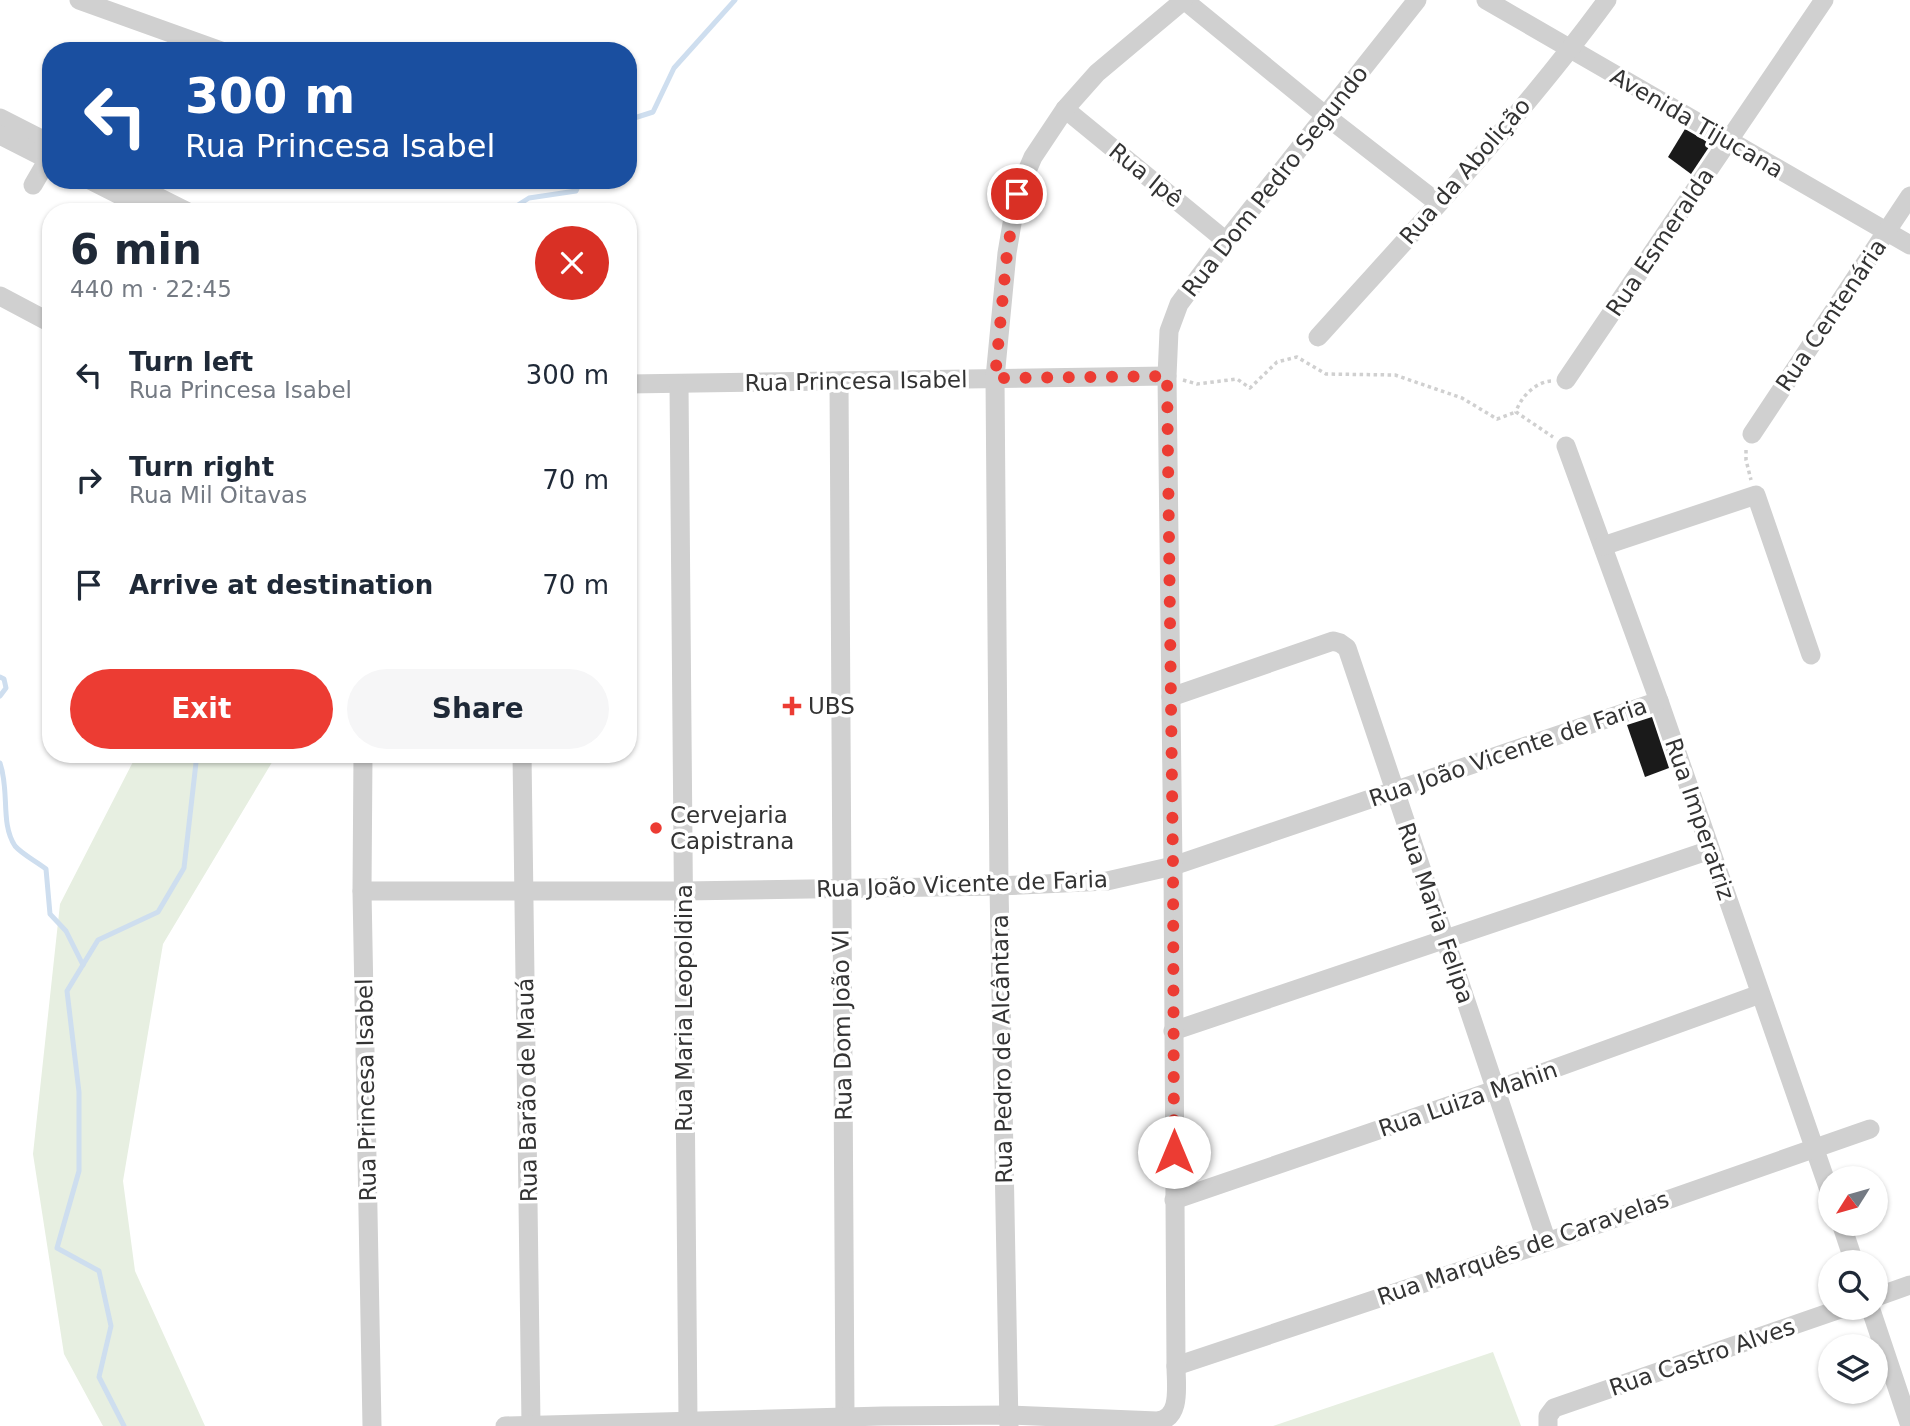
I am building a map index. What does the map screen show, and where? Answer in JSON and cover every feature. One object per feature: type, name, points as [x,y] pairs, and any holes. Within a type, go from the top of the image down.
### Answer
[{"type":"street","points":[[79,0],[196,42]]},
{"type":"street","points":[[1184,0],[1438,203]]},
{"type":"street","name":"Rua Pedro de Alcântara","points":[[1009,1421],[999,886],[995,378],[1007,253],[1017,194],[1033,158],[1065,109],[1097,73],[1184,0]]},
{"type":"street","name":"Rua Dom Pedro Segundo","points":[[1009,1421],[1160,1421],[1171,1416],[1175,1403],[1177,1366],[1167,376],[1169,331],[1175,313],[1226,241],[1417,0]]},
{"type":"street","name":"Avenida Tijucana","points":[[1486,0],[1910,245]]},
{"type":"street","name":"Rua da Abolição","points":[[1318,337],[1571,50],[1607,0]]},
{"type":"street","name":"Rua Esmeralda","points":[[1566,380],[1824,0]]},
{"type":"street","name":"Rua Ipê","points":[[1065,109],[1226,241]]},
{"type":"street","points":[[0,118],[42,148]]},
{"type":"street","points":[[0,135],[42,151]]},
{"type":"street","points":[[33,185],[42,169]]},
{"type":"street","points":[[108,189],[135,203]]},
{"type":"street","points":[[142,189],[170,203]]},
{"type":"street","name":"Rua Centenária","points":[[1752,434],[1910,196]]},
{"type":"street","points":[[0,296],[42,318]]},
{"type":"street","name":"Rua Princesa Isabel","points":[[637,384],[1167,376]]},
{"type":"street","name":"Rua Dom João VI","points":[[839,382],[845,1417]]},
{"type":"street","name":"Rua Maria Leopoldina","points":[[679,384],[688,1421]]},
{"type":"street","name":"Rua Imperatriz","points":[[1566,446],[1659,701],[1821,1166]]},
{"type":"street","points":[[1603,546],[1756,495],[1811,655]]},
{"type":"street","name":"Rua Maria Felipa","points":[[1171,696],[1333,641],[1347,648],[1547,1241]]},
{"type":"street","name":"Rua João Vicente de Faria","points":[[362,891],[684,891],[999,886],[1107,881],[1173,866],[1659,701]]},
{"type":"street","name":"Rua Princesa Isabel","points":[[363,763],[362,891],[372,1426]]},
{"type":"street","name":"Rua Barão de Mauá","points":[[522,763],[531,1426]]},
{"type":"street","points":[[1173,1031],[1710,850]]},
{"type":"street","name":"Rua Luiza Mahin","points":[[1174,1200],[1495,1090],[1760,994]]},
{"type":"street","name":"Rua Marquês de Caravelas","points":[[1177,1366],[1870,1129]]},
{"type":"street","points":[[1888,1293],[1910,1285]]},
{"type":"street","name":"Rua Castro Alves","points":[[1548,1426],[1550,1413],[1558,1406],[1818,1317]]},
{"type":"street","points":[[1874,1320],[1910,1426]]},
{"type":"street","points":[[505,1426],[845,1417],[883,1421],[1009,1421]]},
{"type":"path","points":[[1167,376],[1197,384],[1237,379],[1250,388],[1277,362],[1297,357],[1326,374],[1395,375],[1462,398],[1497,419],[1516,412]]},
{"type":"path","points":[[1516,412],[1519,403],[1532,389],[1545,381],[1566,380]]},
{"type":"path","points":[[1516,412],[1566,446]]},
{"type":"path","points":[[1752,434],[1746,460],[1756,495]]},
{"type":"shaded area","points":[[132,763],[272,763],[163,944],[123,1181],[135,1271],[205,1426],[103,1426],[64,1354],[33,1154],[60,904]]},
{"type":"shaded area","points":[[1493,1352],[1521,1426],[1273,1426]]},
{"type":"building","points":[[1685,129],[1711,144],[1691,174],[1668,157]]},
{"type":"building","points":[[1652,717],[1669,768],[1645,777],[1627,725]]},
{"type":"waterway","points":[[637,117],[653,112],[674,68],[735,0]]},
{"type":"waterway","points":[[521,203],[529,198],[577,189]]},
{"type":"waterway","points":[[0,677],[4,679],[6,688],[0,696]]},
{"type":"waterway","points":[[0,763],[10,837],[18,849],[46,869],[50,914],[66,931],[83,965]]},
{"type":"waterway","points":[[124,1426],[99,1377],[111,1326],[99,1271],[57,1248],[79,1171],[79,1092],[67,991],[98,940],[158,912],[184,868],[196,763]]},
{"type":"place","name":"UBS","points":[[792,706]]},
{"type":"place","name":"Cervejaria Capistrana","points":[[656,828]]},
{"type":"route","points":[[1017,194],[1007,253],[995,378],[1167,376],[1174,1152]]}]
